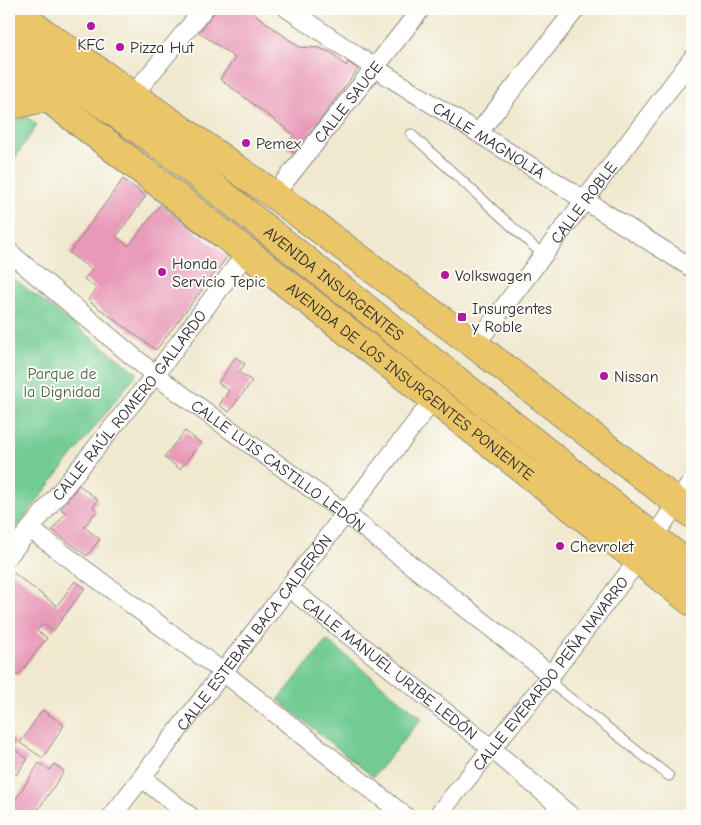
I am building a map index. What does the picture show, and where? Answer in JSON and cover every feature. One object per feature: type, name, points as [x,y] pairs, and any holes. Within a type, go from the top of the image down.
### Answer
[{"type":"main road","points":[[10,9],[274,195],[475,346],[687,499]]},
{"type":"main road","name":"AVENIDA INSURGENTES","points":[[9,37],[162,146],[646,548]]},
{"type":"main road","name":"AVENIDA DE LOS INSURGENTES PONIENTE","points":[[9,68],[247,252],[433,400],[646,548],[692,568]]},
{"type":"main road","points":[[9,106],[47,97]]},
{"type":"main road","points":[[162,146],[202,144]]},
{"type":"main road","name":"AVENIDA DE LOS INSURGENTES PONIENTE","points":[[646,548],[692,602]]},
{"type":"street","points":[[133,95],[204,9]]},
{"type":"street","name":"CALLE MAGNOLIA","points":[[288,9],[375,68],[692,268]]},
{"type":"street","name":"CALLE SAUCE","points":[[274,195],[421,9]]},
{"type":"street","points":[[478,133],[576,9]]},
{"type":"street","name":"CALLE ROBLE","points":[[475,346],[692,60]]},
{"type":"street","name":"CALLE LUIS CASTILLO LEDÓN","points":[[9,252],[155,375],[346,514],[551,675]]},
{"type":"street","name":"CALLE RAÚL ROMERO GALLARDO","points":[[9,555],[155,375],[247,252]]},
{"type":"street","name":"CALLE ESTEBAN BACA CALDERÓN","points":[[112,816],[433,400]]},
{"type":"street","name":"CALLE EVERARDO PEÑA NAVARRO","points":[[437,816],[551,675],[646,548],[687,499]]},
{"type":"street","points":[[30,529],[223,672],[405,816]]},
{"type":"street","name":"CALLE MANUEL URIBE LEDÓN","points":[[289,588],[491,748],[571,816]]},
{"type":"street","points":[[142,778],[190,816]]},
{"type":"lane","points":[[411,134],[543,255]]},
{"type":"lane","points":[[551,675],[556,687],[669,776]]},
{"type":"green space","points":[[26,116],[37,125],[9,167],[9,125]]},
{"type":"green space","name":"Parque de la Dignidad","points":[[9,275],[137,373],[9,537]]},
{"type":"green space","points":[[327,640],[422,718],[373,777],[278,700]]},
{"type":"building","points":[[217,9],[248,9],[299,47],[319,48],[332,53],[346,66],[348,62],[358,69],[295,153],[285,146],[294,135],[220,79],[235,58],[199,32]]},
{"type":"building","name":"Honda Servicio Tepic","points":[[123,179],[146,196],[116,237],[129,246],[160,205],[228,256],[156,350],[88,300],[97,289],[84,279],[92,270],[69,253]]},
{"type":"building","points":[[236,357],[245,364],[239,372],[252,381],[229,412],[219,405],[229,391],[218,383]]},
{"type":"building","points":[[185,431],[201,443],[180,469],[164,457]]},
{"type":"building","points":[[79,485],[98,500],[93,507],[97,511],[84,527],[100,539],[87,556],[52,530],[66,513],[61,509]]},
{"type":"building","points":[[11,571],[57,606],[75,581],[85,588],[53,631],[43,624],[37,631],[47,638],[18,676],[9,669],[9,574]]},
{"type":"building","points":[[42,710],[64,725],[43,758],[20,743]]},
{"type":"building","points":[[9,736],[17,742],[12,748],[28,759],[16,775],[9,770]]},
{"type":"building","points":[[39,763],[50,770],[54,764],[64,771],[34,816],[12,816],[9,814],[9,794],[16,799]]},
{"type":"place","name":"KFC","points":[[91,26]]},
{"type":"place","name":"Pizza Hut","points":[[120,47]]},
{"type":"place","name":"Pemex","points":[[246,143]]},
{"type":"place","name":"Honda Servicio Tepic","points":[[162,272]]},
{"type":"place","name":"Volkswagen","points":[[445,275]]},
{"type":"place","name":"Insurgentes y Roble","points":[[462,317]]},
{"type":"place","name":"Nissan","points":[[604,376]]},
{"type":"place","name":"Chevrolet","points":[[560,546]]}]
